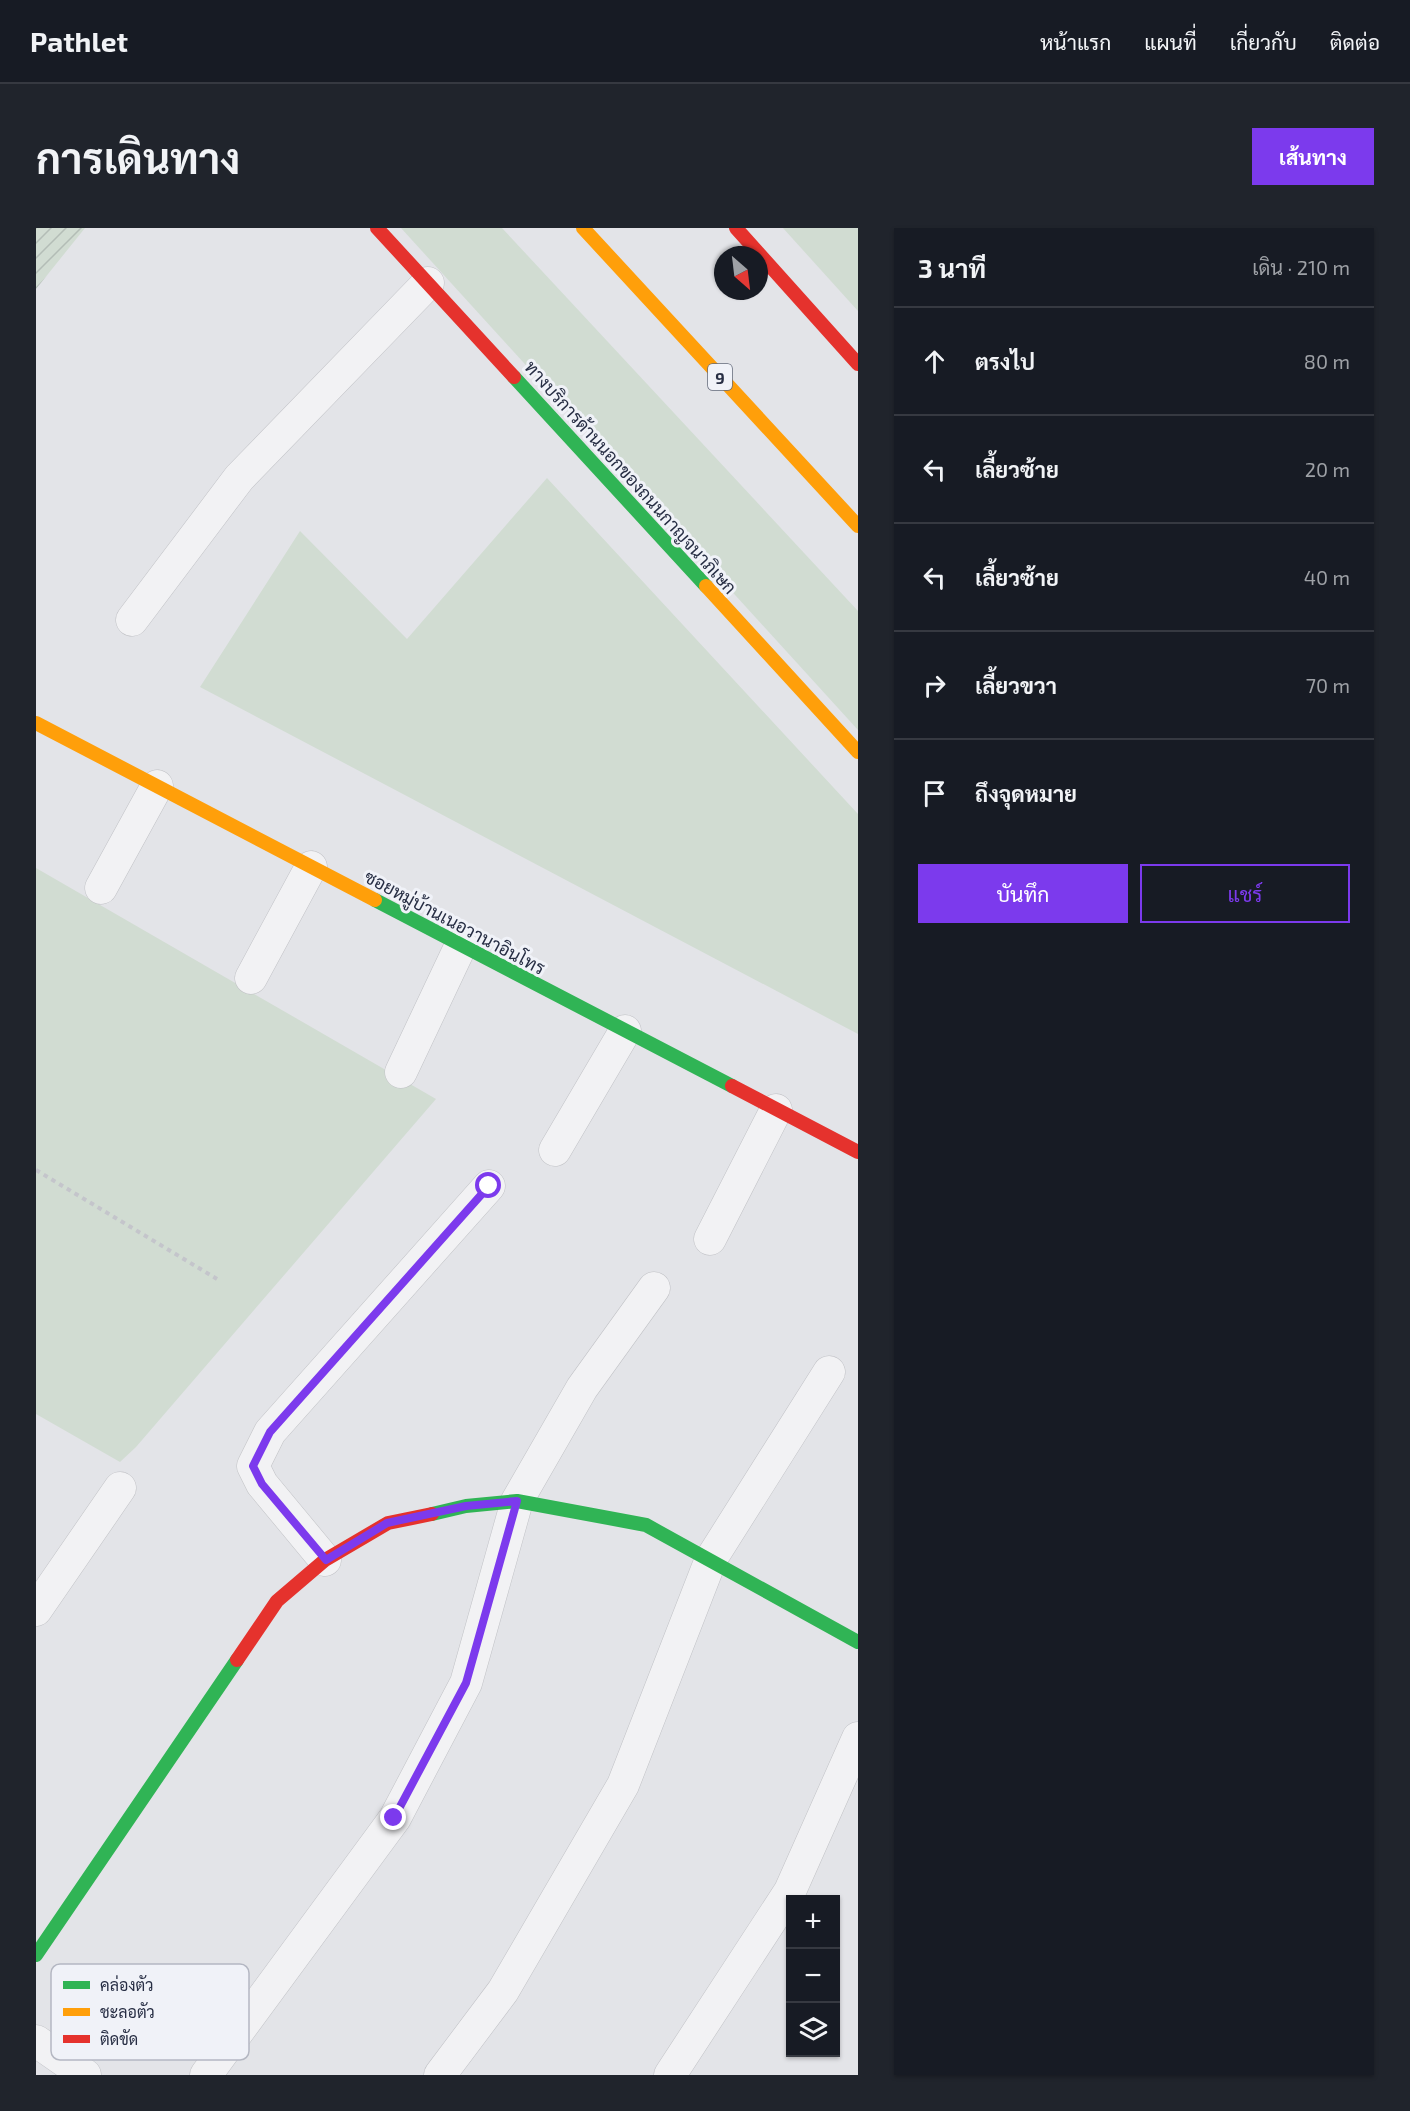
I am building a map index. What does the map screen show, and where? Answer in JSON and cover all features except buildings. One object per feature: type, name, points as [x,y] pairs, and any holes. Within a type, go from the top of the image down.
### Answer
[{"type":"main road","name":"ทางบริการด้านนอกของถนนกาญจนาภิเษก","points":[[377,228],[858,752]]},
{"type":"main road","name":"9","points":[[583,228],[858,526]]},
{"type":"main road","points":[[736,228],[858,364]]},
{"type":"main road","name":"ซอยหมู่บ้านเนอวานาอินโทร","points":[[36,723],[858,1152]]},
{"type":"main road","points":[[36,1954],[277,1601],[326,1560],[387,1523],[466,1506],[517,1501],[646,1525],[858,1642]]},
{"type":"street","points":[[132,620],[239,478],[429,283]]},
{"type":"street","points":[[101,888],[157,786]]},
{"type":"street","points":[[251,978],[311,867]]},
{"type":"street","points":[[401,1072],[461,945]]},
{"type":"street","points":[[555,1150],[625,1031]]},
{"type":"street","points":[[710,1239],[776,1110]]},
{"type":"street","points":[[326,1560],[262,1484],[253,1466],[270,1432],[489,1186]]},
{"type":"street","points":[[249,2016],[394,1818],[466,1683],[517,1501],[582,1388],[654,1288]]},
{"type":"street","points":[[440,2075],[503,1991],[623,1785],[711,1559],[829,1372]]},
{"type":"street","points":[[36,1610],[120,1488]]},
{"type":"street","points":[[670,2075],[790,1891],[858,1738]]},
{"type":"street","points":[[36,2041],[51,2051]]},
{"type":"street","points":[[63,2060],[85,2075]]},
{"type":"street","points":[[206,2075],[217,2060]]},
{"type":"path","points":[[36,1170],[217,1279]]},
{"type":"shaded area","points":[[36,228],[85,228],[36,289]]},
{"type":"shaded area","points":[[401,228],[502,228],[858,611],[858,730]]},
{"type":"shaded area","points":[[783,228],[858,228],[858,311]]},
{"type":"shaded area","points":[[547,478],[858,814],[858,1034],[200,687],[300,531],[407,639]]},
{"type":"shaded area","points":[[36,868],[436,1099],[136,1447],[120,1462],[36,1414]]},
{"type":"traffic: fast","points":[[514,377],[706,586]]},
{"type":"traffic: fast","points":[[375,900],[732,1086]]},
{"type":"traffic: fast","points":[[432,1514],[466,1506],[517,1501],[646,1525],[858,1642]]},
{"type":"traffic: fast","points":[[36,1955],[237,1660]]},
{"type":"traffic: slow","points":[[583,228],[858,526]]},
{"type":"traffic: slow","points":[[706,586],[858,752]]},
{"type":"traffic: slow","points":[[36,723],[375,900]]},
{"type":"traffic: jam","points":[[377,228],[514,377]]},
{"type":"traffic: jam","points":[[736,228],[858,364]]},
{"type":"traffic: jam","points":[[732,1086],[858,1152]]},
{"type":"traffic: jam","points":[[237,1660],[277,1601],[325,1560],[388,1523],[432,1514]]},
{"type":"route","points":[[394,1818],[466,1683],[517,1501],[466,1506],[387,1523],[326,1560],[262,1484],[253,1466],[270,1432],[489,1186]]}]
